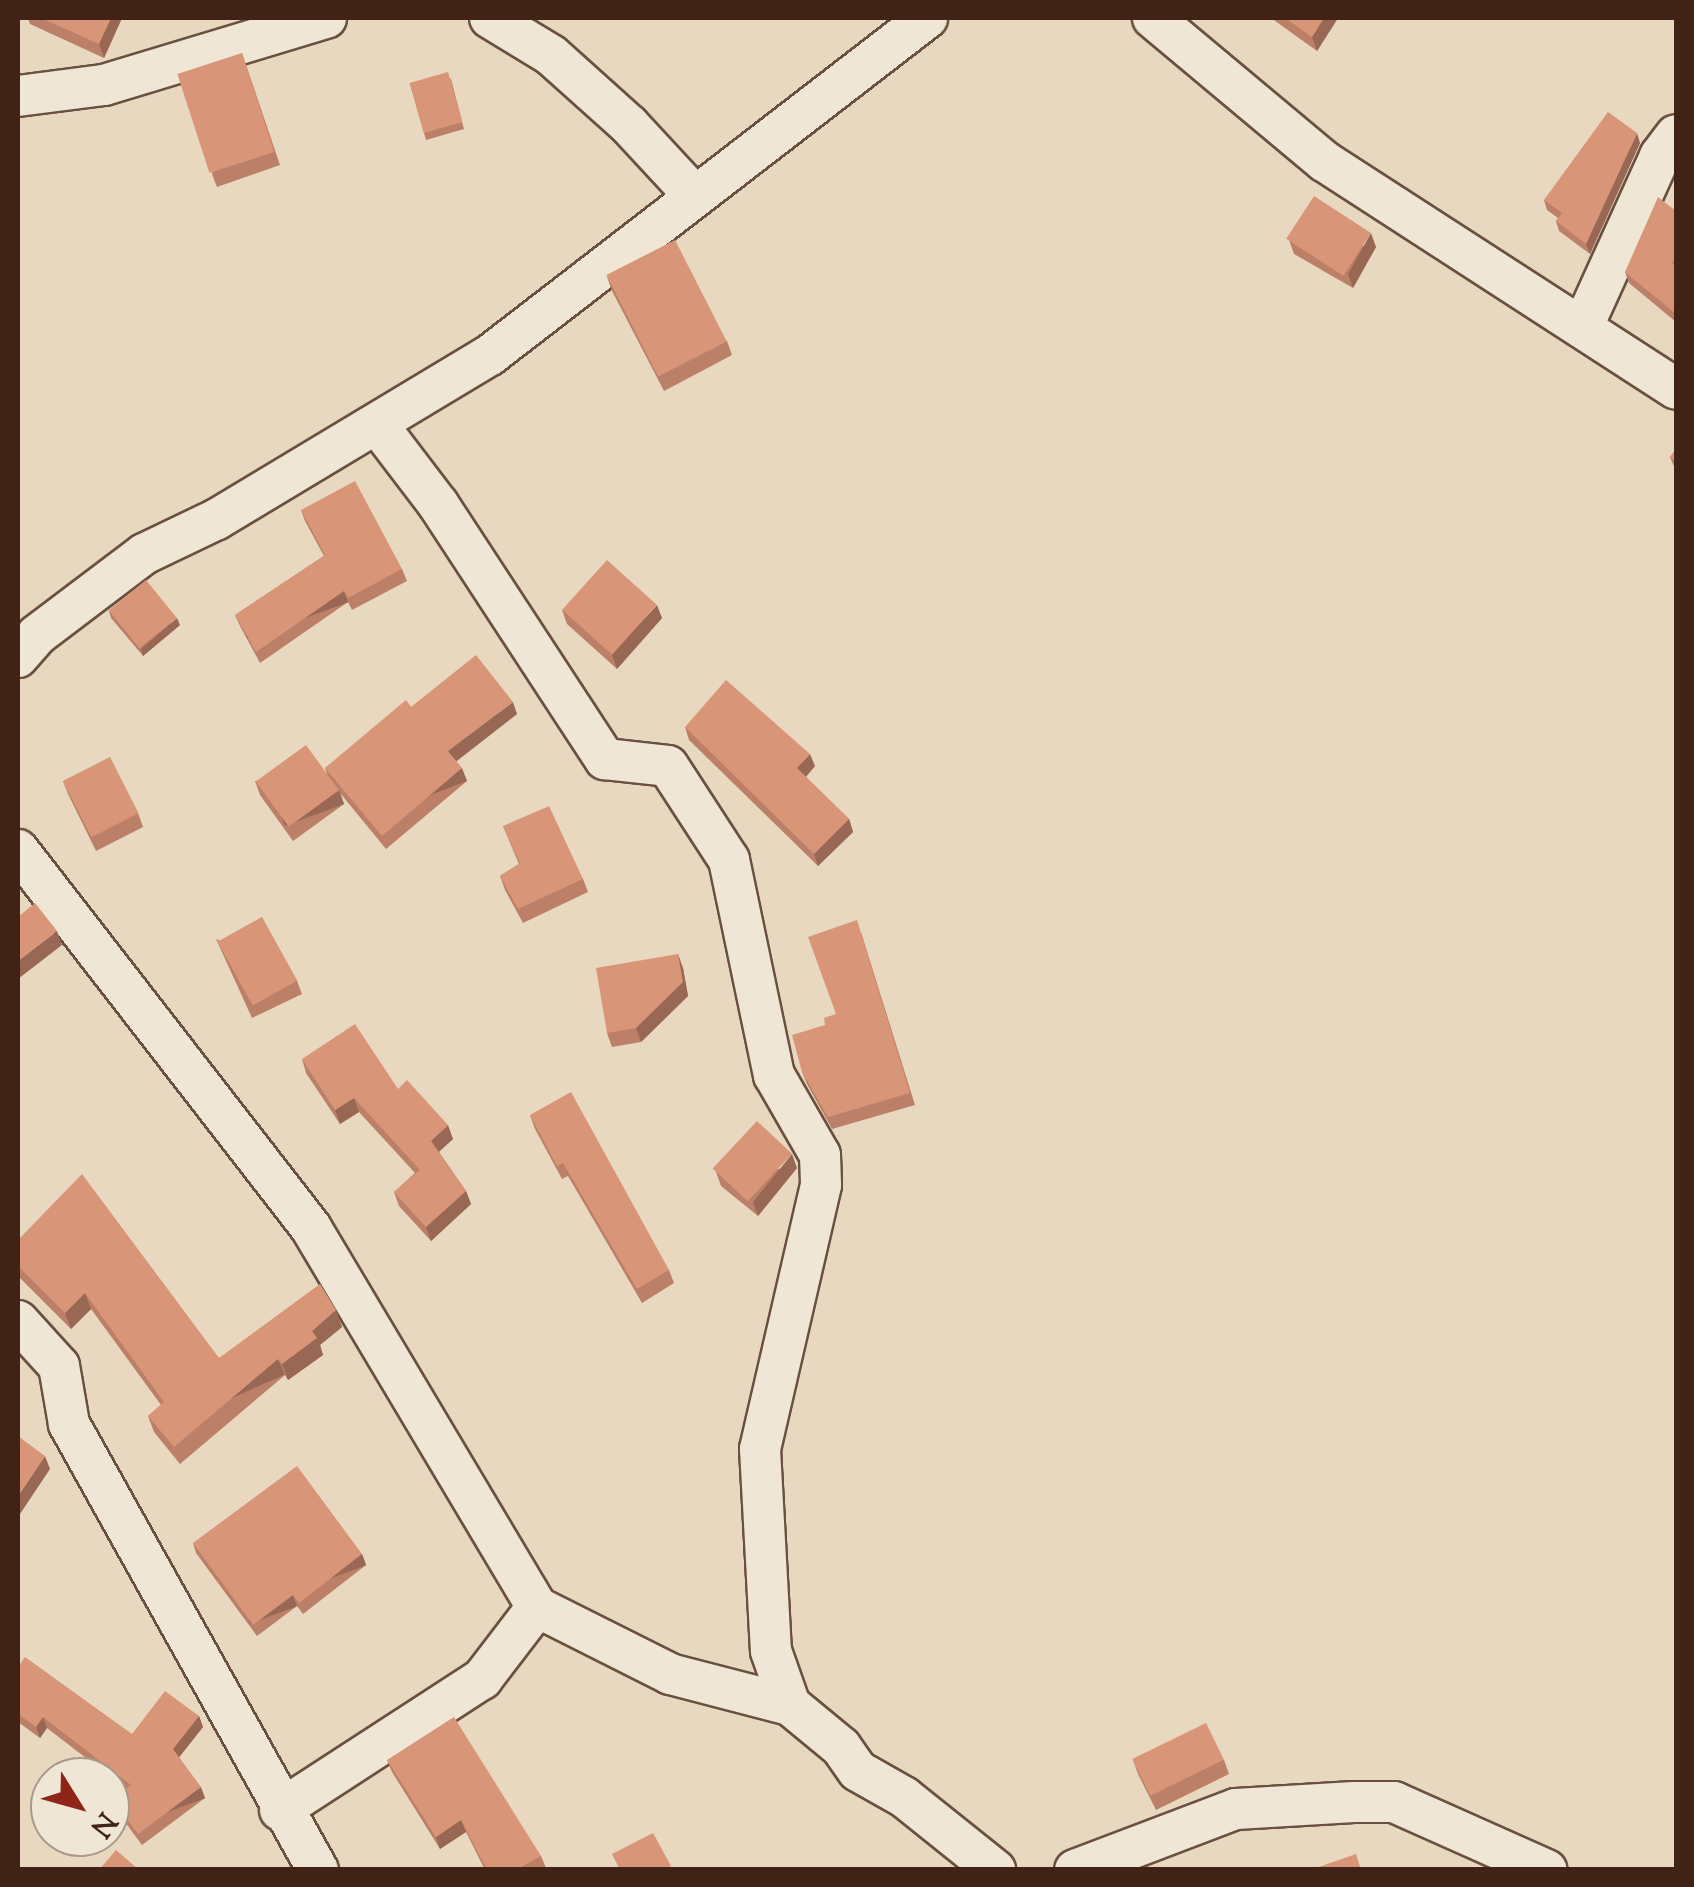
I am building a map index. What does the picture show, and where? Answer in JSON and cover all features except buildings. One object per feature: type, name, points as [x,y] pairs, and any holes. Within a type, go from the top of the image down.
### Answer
[{"type":"street","points":[[18,96],[104,85],[326,18]]},
{"type":"street","points":[[490,18],[564,67],[693,194]]},
{"type":"street","points":[[18,657],[37,634],[144,554],[217,519],[490,355],[693,194],[927,18]]},
{"type":"street","points":[[1153,18],[1324,162],[1583,326],[1676,390]]},
{"type":"street","points":[[1583,326],[1660,156],[1676,135]]},
{"type":"street","points":[[377,424],[438,504],[604,758],[668,766],[729,860],[774,1075],[820,1155],[821,1185],[760,1449],[770,1651],[790,1705]]},
{"type":"street","points":[[18,850],[311,1228],[537,1607],[670,1674],[790,1705],[841,1747],[858,1770],[904,1797],[994,1870]]},
{"type":"street","points":[[18,1320],[59,1366],[69,1424],[280,1810],[318,1870]]},
{"type":"street","points":[[280,1810],[482,1680],[537,1607]]},
{"type":"street","points":[[1075,1870],[1236,1809],[1354,1802],[1394,1802],[1547,1870]]}]
